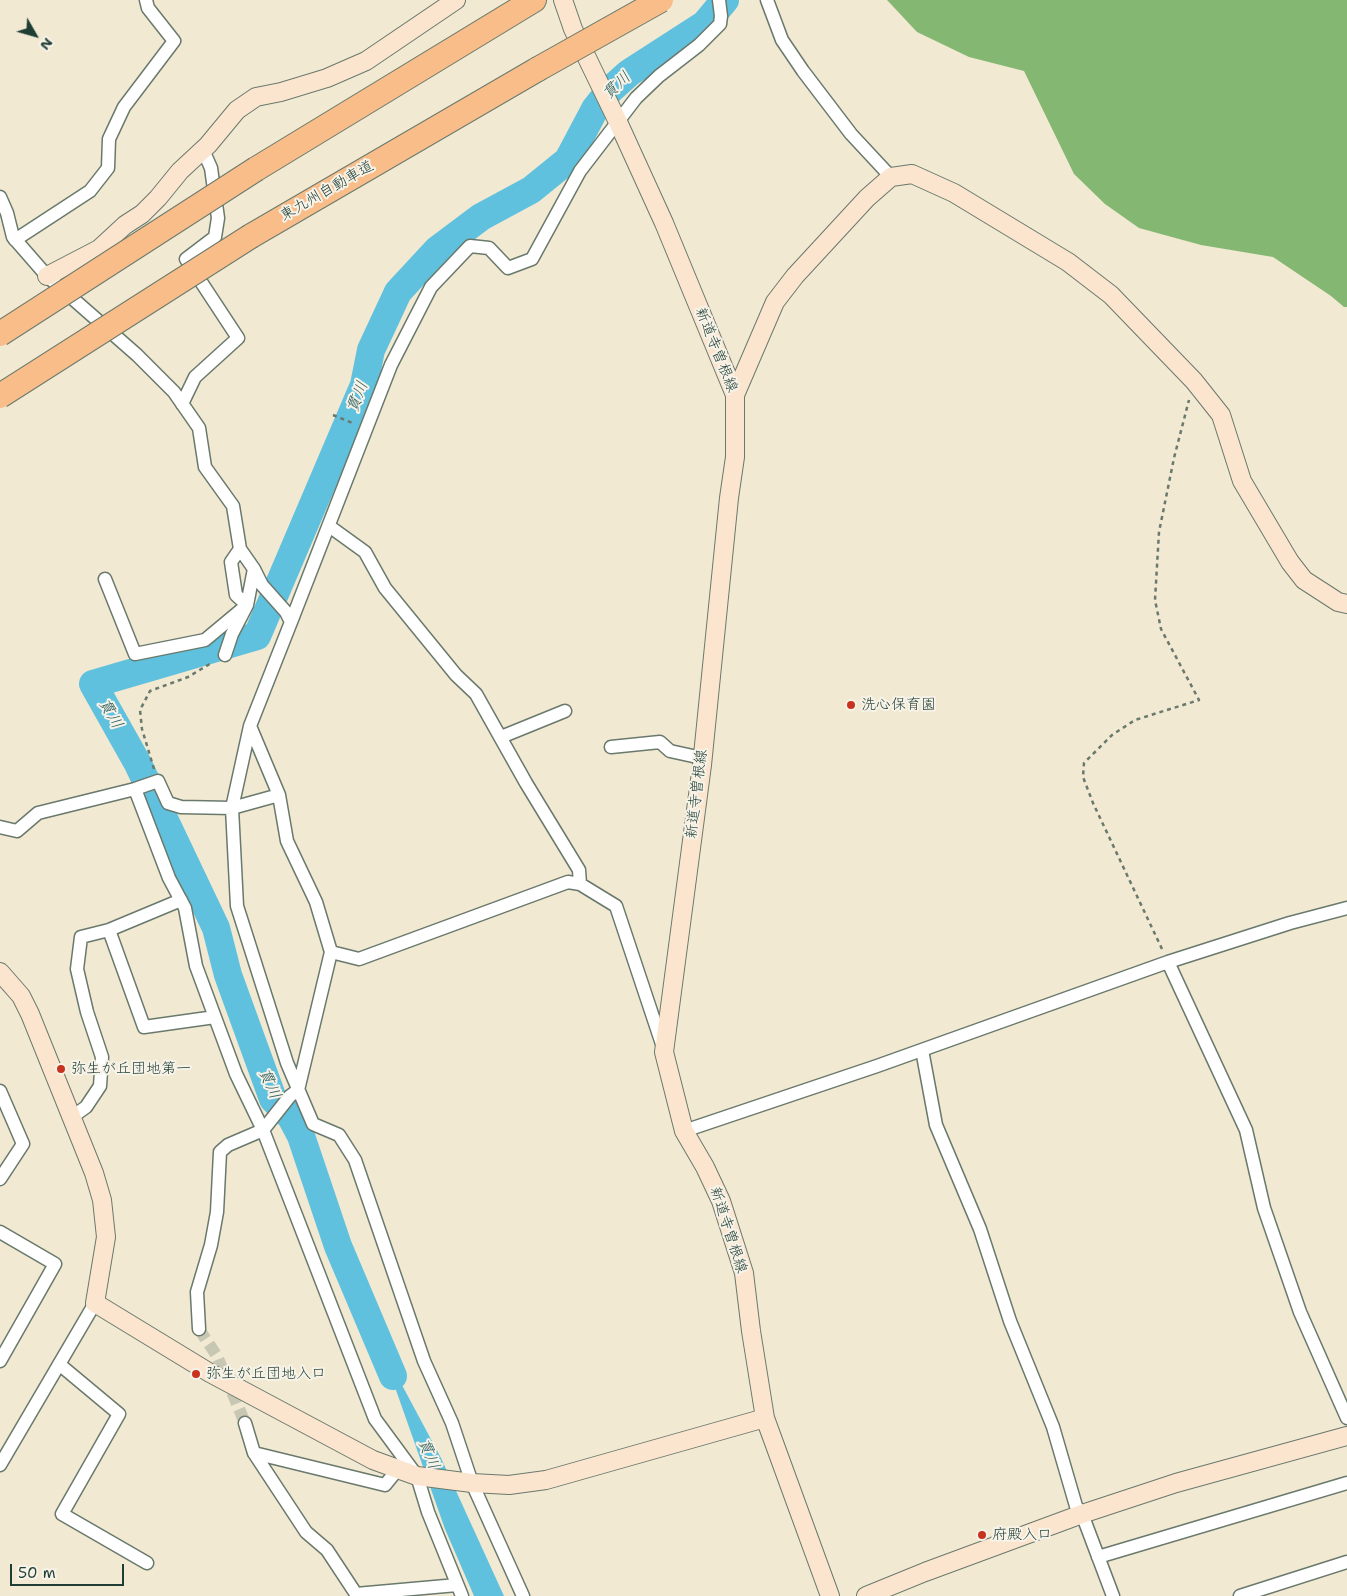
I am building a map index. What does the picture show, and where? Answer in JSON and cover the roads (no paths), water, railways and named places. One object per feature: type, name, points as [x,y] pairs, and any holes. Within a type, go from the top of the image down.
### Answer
[{"type":"highway","name":"東九州自動車道","points":[[0,396],[251,236],[538,68],[661,0]]},
{"type":"highway","points":[[0,334],[256,169],[529,3]]},
{"type":"street","points":[[15,240],[90,191],[108,168],[109,138],[124,107],[174,40],[148,8],[146,0]]},
{"type":"street","points":[[47,276],[99,250],[125,225],[142,214],[180,171],[203,150],[237,110],[256,97],[327,78],[366,62],[456,0]]},
{"type":"street","name":"新道寺曽根線","points":[[563,0],[573,29],[664,223],[735,395],[735,457],[702,758],[664,1052],[684,1131],[705,1167],[721,1201],[744,1274],[765,1418],[830,1596]]},
{"type":"street","points":[[523,1596],[472,1483],[452,1423],[424,1361],[356,1160],[339,1135],[313,1124],[294,1093],[287,1063],[236,906],[230,808],[250,726],[289,617],[329,526],[391,365],[431,287],[470,246],[489,248],[508,268],[532,259],[580,171],[617,120],[659,76],[699,45],[720,24],[719,0]]},
{"type":"street","points":[[767,0],[782,40],[803,71],[851,134],[891,177]]},
{"type":"street","points":[[182,404],[195,377],[238,338],[186,259],[215,237],[218,218],[211,168],[203,150]]},
{"type":"street","points":[[735,395],[775,302],[795,276],[867,198],[891,177],[912,174],[922,177],[954,193],[1068,262],[1110,294],[1194,381],[1221,415],[1242,481],[1290,562],[1304,580],[1323,594],[1338,602],[1347,604]]},
{"type":"street","points":[[0,197],[15,240],[47,276],[137,355],[174,392],[199,428],[205,467],[233,506],[240,549],[254,569],[262,585],[289,617]]},
{"type":"street","points":[[329,526],[365,552],[385,588],[456,675],[476,694],[526,783],[580,870],[580,884]]},
{"type":"street","points":[[240,549],[230,562],[236,595],[247,605]]},
{"type":"street","points":[[225,654],[232,634],[247,605],[254,569]]},
{"type":"street","points":[[105,580],[135,654],[205,640],[247,605]]},
{"type":"street","points":[[501,738],[565,711]]},
{"type":"street","points":[[199,1329],[197,1292],[211,1245],[217,1212],[220,1152],[228,1145],[265,1128],[294,1093],[331,952],[316,902],[288,841],[279,795],[250,726]]},
{"type":"street","points":[[611,746],[660,742],[670,751],[702,758]]},
{"type":"street","points":[[0,827],[17,831],[38,813],[137,789],[156,781],[168,803],[180,807],[230,808],[279,795]]},
{"type":"street","points":[[137,789],[169,878],[185,908],[196,966],[236,1074],[265,1128],[375,1419],[416,1476],[428,1512],[460,1590],[356,1594],[327,1550],[306,1532],[254,1453],[245,1422]]},
{"type":"street","points":[[331,952],[359,959],[568,882],[580,884],[616,906],[664,1052]]},
{"type":"street","points":[[72,1117],[86,1107],[100,1086],[102,1057],[77,968],[81,937],[109,930],[181,900]]},
{"type":"street","points":[[684,1131],[922,1050],[1168,962],[1290,923],[1347,908]]},
{"type":"street","points":[[109,930],[144,1027],[215,1017]]},
{"type":"street","points":[[1168,962],[1246,1130],[1264,1208],[1297,1303],[1347,1418]]},
{"type":"street","points":[[0,972],[21,996],[30,1014],[72,1117],[94,1172],[102,1200],[106,1237],[95,1303],[0,1465]]},
{"type":"street","points":[[922,1050],[936,1125],[980,1229],[1010,1321],[1053,1427],[1076,1506],[1082,1514],[1113,1596]]},
{"type":"street","points":[[0,1091],[23,1144],[2,1171]]},
{"type":"street","points":[[0,1232],[55,1264],[0,1361]]},
{"type":"street","points":[[95,1303],[210,1373],[294,1419],[373,1460],[416,1476],[509,1486],[546,1480],[765,1418]]},
{"type":"street","points":[[59,1364],[119,1414],[62,1514],[147,1563]]},
{"type":"street","points":[[866,1596],[1082,1514],[1176,1483],[1347,1436]]},
{"type":"street","points":[[254,1453],[385,1485],[398,1469]]},
{"type":"street","points":[[1098,1557],[1347,1483]]},
{"type":"street","points":[[1240,1596],[1347,1562]]},
{"type":"water","points":[[379,1342],[441,1458],[504,1596],[474,1596],[445,1529]]},
{"type":"waterway","name":"貫川","points":[[393,1376],[338,1246],[301,1136],[291,1117],[273,1099],[228,975],[216,928],[138,764],[93,684],[257,636],[364,385],[371,350],[398,292],[437,250],[481,217],[531,190],[568,160],[595,109],[610,90],[629,73],[705,24],[725,0]]},
{"type":"tunnel","points":[[199,1329],[217,1356],[245,1423]]},
{"type":"place","name":"洗心保育園","points":[[851,705]]},
{"type":"place","name":"弥生が丘団地第一","points":[[61,1069]]},
{"type":"place","name":"弥生が丘団地入口","points":[[196,1374]]},
{"type":"place","name":"府殿入口","points":[[982,1535]]}]
